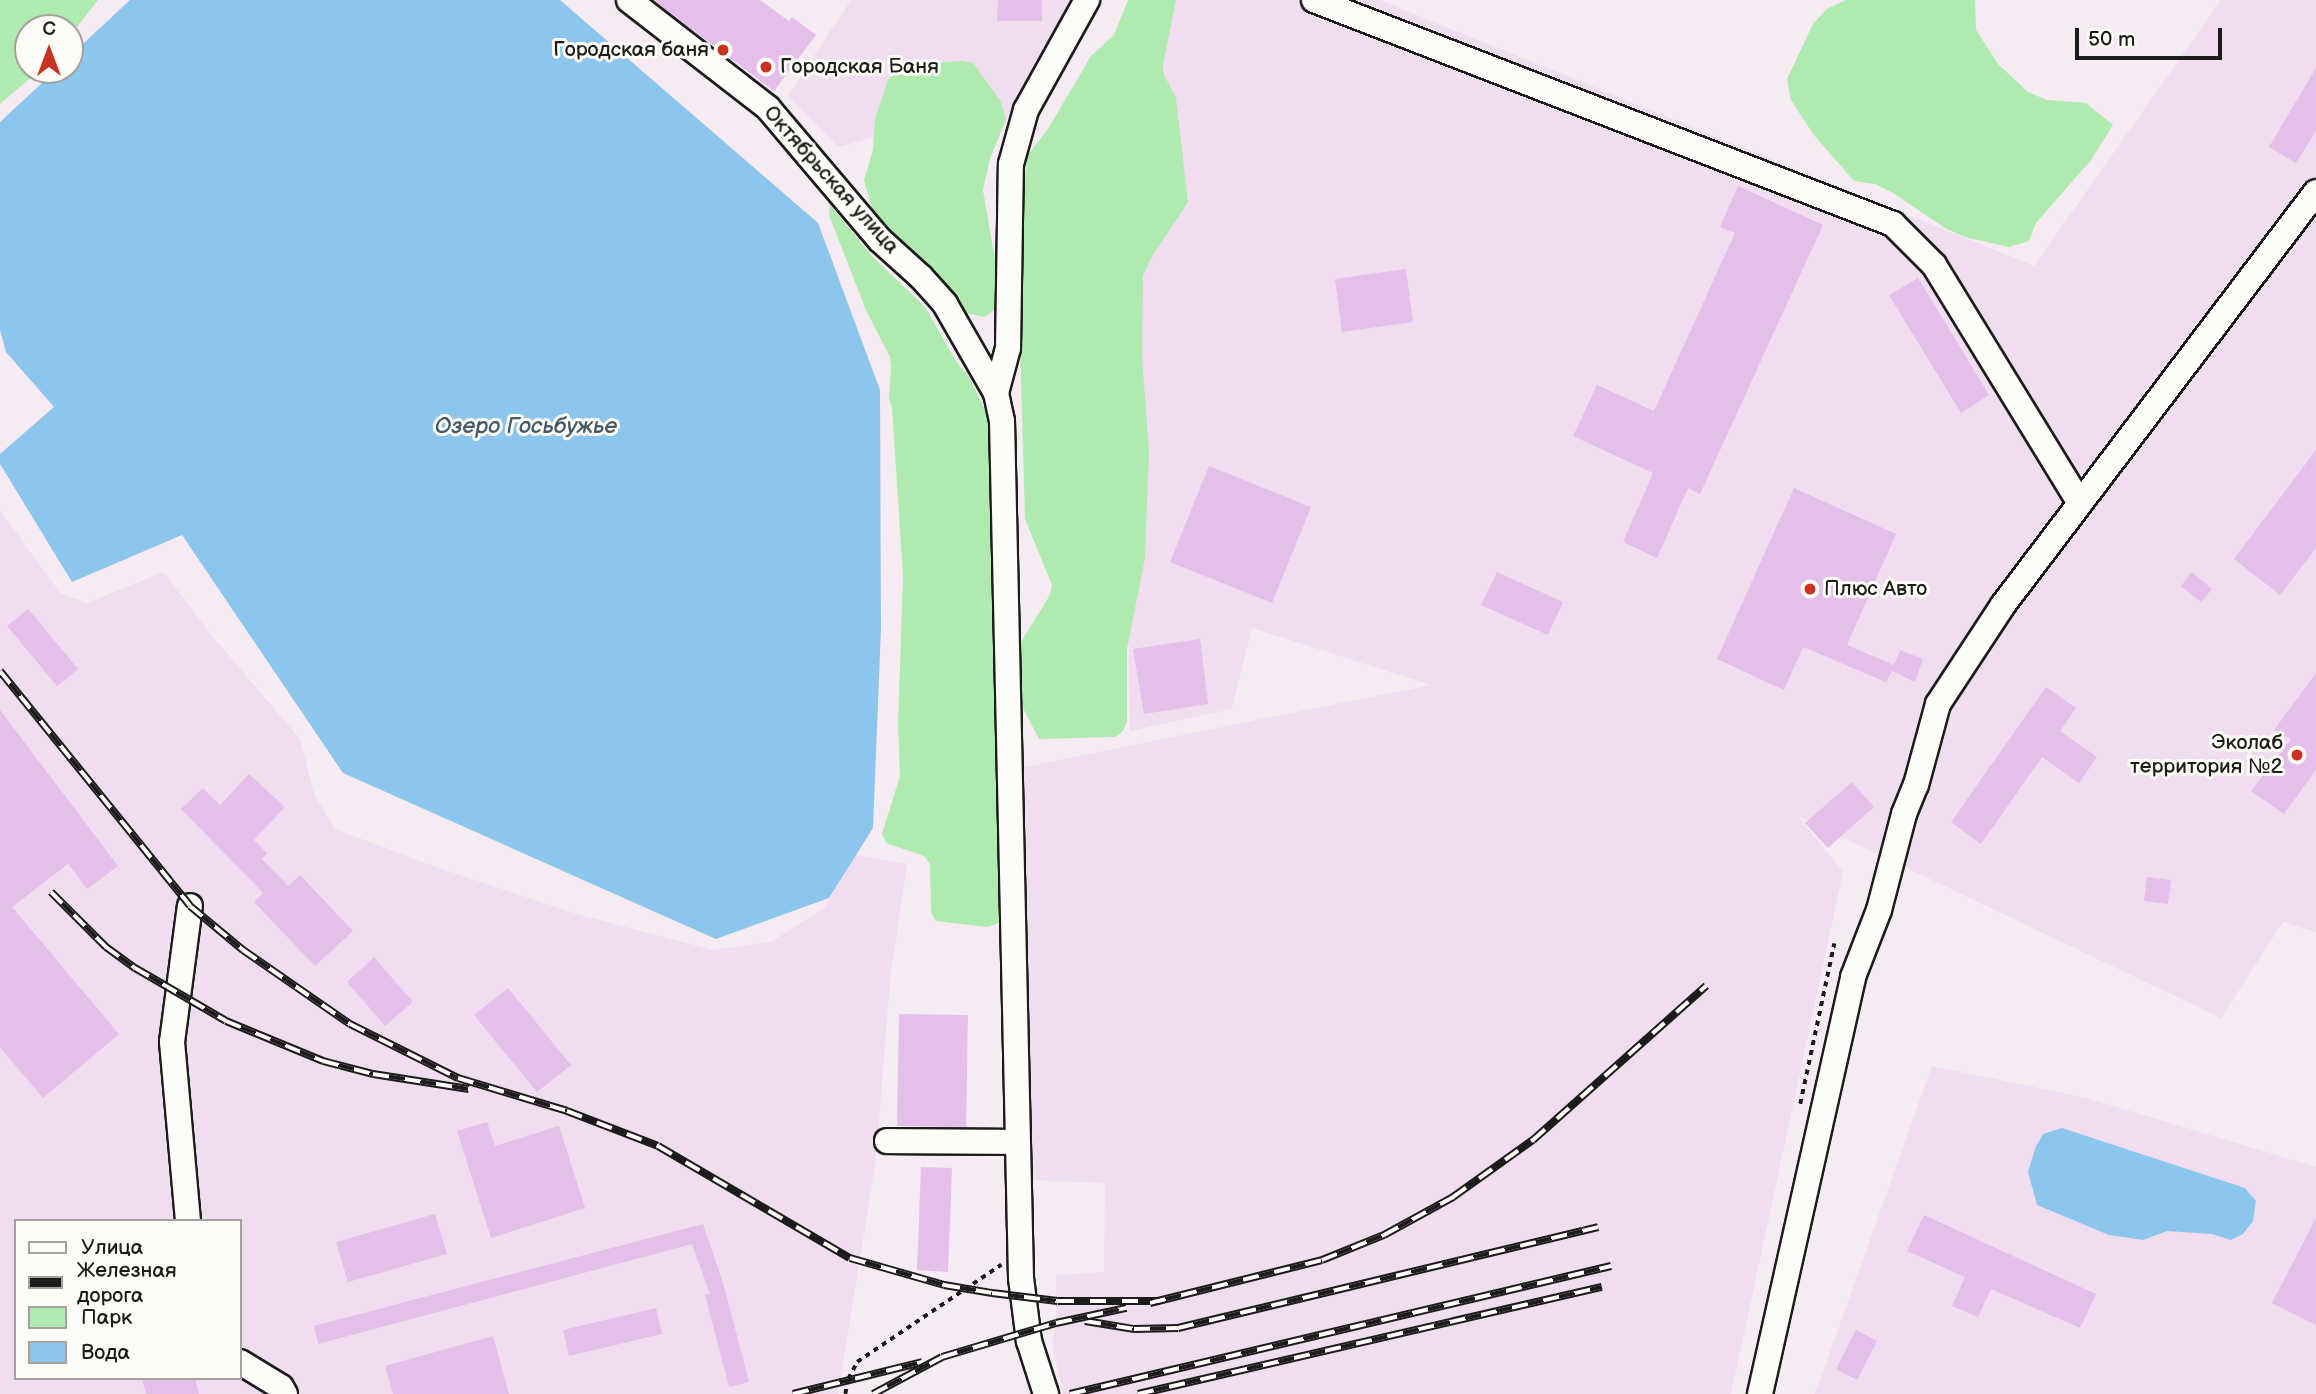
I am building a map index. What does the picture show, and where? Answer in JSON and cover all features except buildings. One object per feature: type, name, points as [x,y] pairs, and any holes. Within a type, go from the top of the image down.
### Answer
[{"type":"street","name":"Октябрьская улица","points":[[629,0],[768,107],[880,240],[921,276],[945,304],[996,393]]},
{"type":"street","points":[[1046,1394],[1029,1341],[1020,1252],[1002,421],[996,393],[1008,348],[1011,164],[1026,110],[1087,0]]},
{"type":"street","points":[[1314,0],[1893,224],[1934,265],[2080,503]]},
{"type":"street","points":[[1760,1394],[1853,977],[1879,910],[1904,814],[1916,785],[1938,704],[2003,605],[2316,192]]},
{"type":"street","points":[[188,1219],[172,1042],[190,906]]},
{"type":"street","points":[[887,1141],[1017,1142]]},
{"type":"street","points":[[242,1363],[281,1387],[285,1394]]},
{"type":"path","points":[[845,1394],[848,1378],[857,1362],[1020,1252]]},
{"type":"shaded area","points":[[851,0],[1073,0],[1001,130],[898,131],[838,147],[788,95]]},
{"type":"shaded area","points":[[1145,0],[1380,0],[2034,266],[2221,0],[2316,0],[2316,932],[2283,922],[2221,1018],[1798,816],[1843,872],[1731,1394],[1063,1394],[1052,1344],[1056,1323],[1056,1275],[1104,1272],[1105,1183],[1026,1180],[1020,768],[1431,685],[1252,628],[1232,709],[1130,731],[1118,36]]},
{"type":"shaded area","points":[[0,511],[61,594],[88,603],[163,572],[214,638],[300,739],[314,794],[335,829],[436,867],[580,915],[713,950],[771,942],[824,908],[856,855],[907,864],[890,980],[876,1159],[838,1394],[0,1394]]},
{"type":"shaded area","points":[[1932,1066],[2087,1098],[2316,1167],[2316,1394],[1815,1394]]},
{"type":"green space","points":[[0,0],[98,0],[84,18],[84,14],[14,14],[14,84],[24,84],[0,104]]},
{"type":"green space","points":[[1128,0],[1176,0],[1163,65],[1164,75],[1176,98],[1188,202],[1151,258],[1143,276],[1142,357],[1149,450],[1145,558],[1127,649],[1127,721],[1123,731],[1115,737],[1039,739],[1024,710],[1016,667],[1018,647],[1050,595],[1052,585],[1025,519],[1018,274],[1027,156],[1048,129],[1091,56],[1114,35]]},
{"type":"green space","points":[[1846,0],[1975,0],[1976,30],[1998,64],[2028,92],[2047,100],[2086,103],[2113,125],[2091,160],[2036,223],[2029,241],[2009,247],[1965,237],[1945,228],[1893,193],[1875,184],[1854,181],[1813,134],[1791,100],[1787,79],[1813,24],[1827,9]]},
{"type":"green space","points":[[928,63],[973,63],[1000,100],[1006,119],[990,159],[983,190],[1001,295],[1000,306],[984,317],[966,313],[941,282],[895,243],[872,209],[864,180],[873,150],[875,119],[888,80],[895,73]]},
{"type":"green space","points":[[830,205],[872,256],[925,307],[956,361],[969,377],[993,426],[1005,921],[987,927],[936,921],[931,913],[930,864],[924,856],[886,843],[882,834],[900,776],[898,724],[903,576],[892,408],[889,398],[891,367],[890,357],[866,310],[829,215]]},
{"type":"water","name":"Озеро Госьбужье","points":[[130,0],[560,0],[818,223],[880,390],[881,628],[873,828],[829,898],[716,939],[343,773],[182,535],[72,582],[0,464],[0,454],[54,407],[6,352],[0,330],[0,122],[41,84],[84,84],[84,43]]},
{"type":"water","points":[[2062,1128],[2245,1188],[2256,1201],[2253,1221],[2243,1234],[2231,1240],[2212,1234],[2167,1231],[2143,1240],[2109,1235],[2037,1205],[2028,1172],[2036,1146],[2043,1134]]},
{"type":"railway","points":[[0,671],[190,906],[243,950],[350,1024],[458,1078],[567,1111],[658,1146],[850,1258],[944,1285],[992,1293],[1058,1301],[1160,1301]]},
{"type":"railway","points":[[51,892],[106,947],[135,968],[226,1021],[323,1061],[373,1074],[469,1089]]},
{"type":"railway","points":[[1150,1303],[1322,1260],[1384,1235],[1453,1197],[1533,1140],[1706,986]]},
{"type":"railway","points":[[1085,1321],[1134,1329],[1178,1328],[1598,1227]]},
{"type":"railway","points":[[1070,1394],[1611,1266]]},
{"type":"railway","points":[[1138,1394],[1602,1287]]},
{"type":"railway","points":[[873,1394],[942,1357],[1056,1323],[1126,1308]]},
{"type":"railway","points":[[793,1394],[922,1362]]},
{"type":"place","name":"Городская баня","points":[[723,50]]},
{"type":"place","name":"Городская Баня","points":[[766,67]]},
{"type":"place","name":"Плюс Авто","points":[[1810,589]]},
{"type":"place","name":"Эколаб территория №2","points":[[2297,755]]}]
